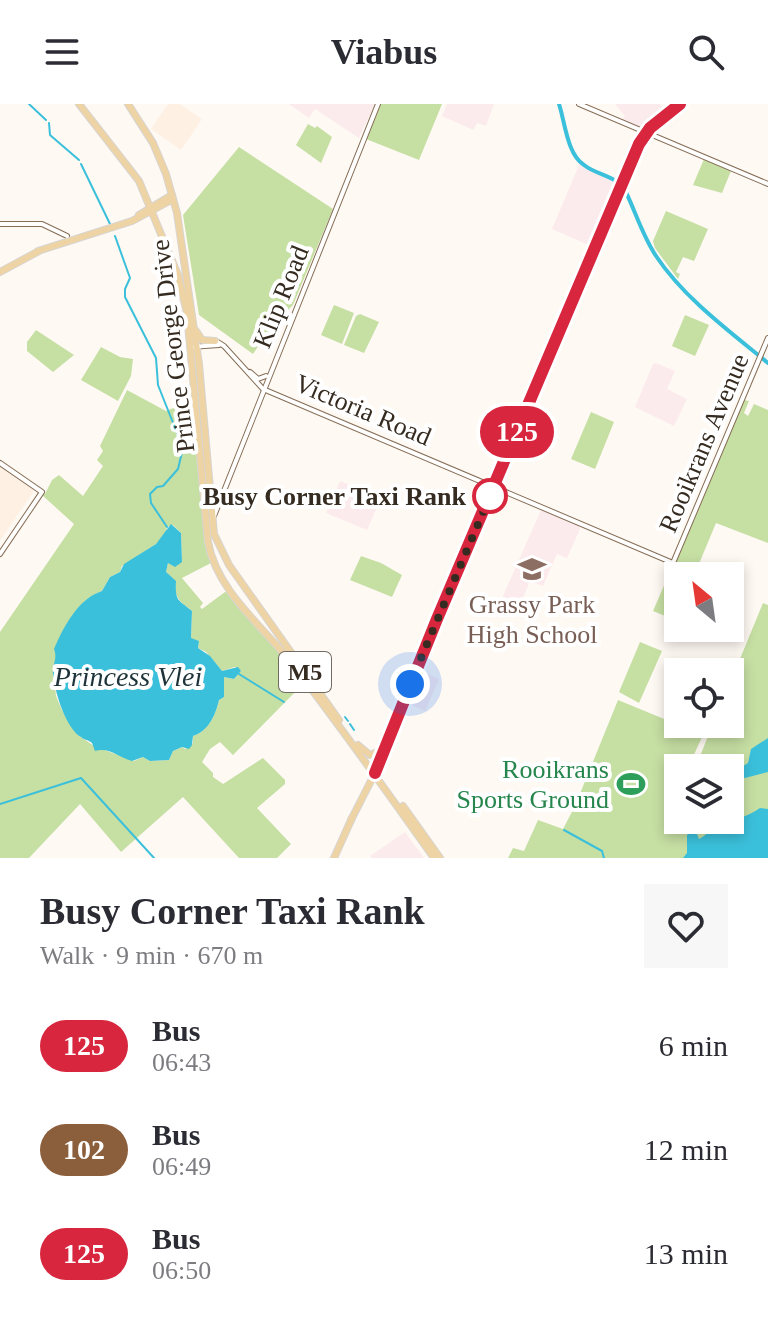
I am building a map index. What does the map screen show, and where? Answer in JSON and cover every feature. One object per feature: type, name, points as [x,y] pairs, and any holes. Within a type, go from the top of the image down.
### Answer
[{"type":"main road","name":"Prince George Drive","points":[[79,104],[128,164],[152,210],[183,289],[193,345],[215,538],[229,565],[358,745],[434,858]]},
{"type":"main road","name":"Prince George Drive","points":[[128,104],[153,143],[173,197],[194,324],[207,533],[215,566],[227,587],[289,660],[440,858]]},
{"type":"main road","points":[[334,858],[622,185],[646,133],[680,104]]},
{"type":"main road","points":[[139,219],[173,197]]},
{"type":"main road","points":[[122,224],[152,210]]},
{"type":"main road","points":[[0,272],[66,238],[77,239],[139,219],[150,218],[159,229]]},
{"type":"main road","points":[[194,324],[201,339],[215,341]]},
{"type":"main road","points":[[207,533],[211,514]]},
{"type":"main road","points":[[351,820],[390,733]]},
{"type":"main road","points":[[358,745],[370,755],[380,751]]},
{"type":"main road","points":[[369,784],[379,782],[395,802]]},
{"type":"street","name":"Klip Road","points":[[215,538],[213,521],[217,504],[378,104]]},
{"type":"street","points":[[579,104],[768,184]]},
{"type":"street","points":[[0,224],[42,224],[66,238]]},
{"type":"street","name":"Rooikrans Avenue","points":[[673,562],[768,338]]},
{"type":"street","points":[[193,345],[215,341]]},
{"type":"street","name":"Victoria Road","points":[[215,341],[222,344],[263,389],[671,562]]},
{"type":"street","points":[[193,345],[215,344],[227,351]]},
{"type":"street","points":[[243,368],[260,379],[270,371]]},
{"type":"street","points":[[0,463],[42,492],[0,554]]},
{"type":"street","name":"Klip Road","points":[[211,514],[217,504]]},
{"type":"shaded area","points":[[168,104],[180,104],[202,119],[181,150],[151,129]]},
{"type":"shaded area","points":[[289,104],[375,104],[359,138],[315,109],[309,118]]},
{"type":"shaded area","points":[[447,104],[494,104],[486,126],[477,123],[473,130],[442,116]]},
{"type":"shaded area","points":[[615,104],[660,104],[666,112],[644,129],[621,120],[625,116]]},
{"type":"shaded area","points":[[579,165],[619,185],[593,247],[552,229]]},
{"type":"shaded area","points":[[656,363],[675,371],[667,389],[687,399],[674,426],[635,407]]},
{"type":"shaded area","points":[[0,467],[34,491],[0,541]]},
{"type":"shaded area","points":[[340,481],[381,498],[367,530],[326,513]]},
{"type":"shaded area","name":"Grassy Park High School","points":[[541,510],[579,525],[580,529],[567,558],[557,554],[543,586],[530,581],[517,613],[499,605]]},
{"type":"shaded area","points":[[419,670],[439,679],[425,711],[405,702]]},
{"type":"shaded area","points":[[405,832],[424,858],[370,856]]},
{"type":"green space","points":[[380,104],[442,104],[419,160],[366,139]]},
{"type":"green space","points":[[308,124],[317,126],[332,137],[321,163],[296,145]]},
{"type":"green space","points":[[239,147],[333,209],[293,305],[271,327],[253,354],[199,315],[183,215]]},
{"type":"green space","points":[[704,159],[731,171],[722,193],[693,185]]},
{"type":"green space","points":[[666,211],[708,229],[694,261],[683,257],[676,272],[680,274],[678,279],[653,241]]},
{"type":"green space","points":[[334,305],[354,313],[342,344],[321,335]]},
{"type":"green space","points":[[360,314],[379,322],[364,353],[344,345],[356,316]]},
{"type":"green space","points":[[685,315],[709,325],[695,356],[672,346]]},
{"type":"green space","points":[[36,330],[74,355],[53,372],[27,351],[27,342]]},
{"type":"green space","points":[[101,347],[120,357],[133,359],[131,376],[118,401],[81,380]]},
{"type":"green space","points":[[127,390],[166,411],[193,400],[211,563],[182,578],[203,603],[202,609],[229,592],[306,686],[301,686],[233,755],[220,742],[210,749],[202,762],[213,777],[223,784],[263,758],[285,780],[285,784],[257,808],[291,844],[277,858],[239,858],[183,797],[121,852],[80,804],[29,858],[0,858],[0,632],[74,524],[42,495],[59,475],[83,496],[103,466],[97,460],[103,451],[100,446]],"holes":[[[173,525],[181,533],[182,562],[168,563],[166,572],[176,583],[179,600],[192,611],[191,639],[199,641],[198,648],[206,652],[222,671],[235,667],[241,671],[234,679],[224,677],[224,697],[219,700],[207,727],[193,736],[193,743],[185,749],[182,747],[173,751],[169,760],[150,761],[143,757],[134,761],[94,746],[78,735],[56,696],[53,666],[56,651],[79,608],[102,591],[110,577],[156,544],[166,533],[167,527]]]},
{"type":"green space","points":[[744,400],[749,401],[744,413],[748,416],[754,404],[768,410],[768,543],[716,523],[700,562],[676,562]]},
{"type":"green space","points":[[591,412],[614,422],[595,469],[571,459]]},
{"type":"green space","points":[[361,556],[402,575],[392,597],[350,580]]},
{"type":"green space","points":[[664,586],[664,616],[653,611]]},
{"type":"green space","points":[[763,603],[768,605],[768,858],[508,858],[513,848],[524,851],[538,820],[563,829],[618,700],[664,719],[664,738],[702,738],[694,754],[664,754],[664,834],[744,834],[744,754],[701,754],[707,738],[744,738],[744,658],[740,658]]},
{"type":"green space","points":[[640,642],[662,651],[639,703],[619,692]]},
{"type":"water","name":"Princess Vlei","points":[[171,524],[181,533],[182,562],[175,567],[168,563],[166,572],[176,581],[178,599],[192,611],[191,638],[199,641],[198,648],[210,656],[222,671],[238,667],[241,671],[234,679],[224,677],[224,697],[219,700],[207,727],[193,736],[189,749],[182,747],[173,751],[169,760],[150,761],[143,757],[132,761],[109,751],[95,751],[92,743],[70,726],[56,689],[54,649],[79,607],[102,591],[110,577],[120,572],[124,564],[156,544]]},
{"type":"water","points":[[768,738],[768,772],[745,778],[744,766],[748,763],[751,749]]},
{"type":"water","points":[[760,808],[768,809],[768,858],[683,858],[687,853],[688,834],[697,834],[699,839],[706,834],[744,834],[746,816]]},
{"type":"waterway","points":[[29,104],[46,120]]},
{"type":"waterway","points":[[559,104],[570,146],[578,160],[619,183]]},
{"type":"waterway","points":[[49,123],[50,135],[79,160]]},
{"type":"waterway","points":[[81,164],[110,224]]},
{"type":"waterway","points":[[624,188],[647,240],[667,271],[708,313],[768,363]]},
{"type":"waterway","points":[[115,236],[130,278],[125,297],[156,358],[158,385],[183,448],[178,469],[163,486],[150,494],[151,503],[167,527]]},
{"type":"waterway","points":[[239,674],[284,702]]},
{"type":"waterway","points":[[345,717],[348,721]]},
{"type":"waterway","points":[[350,724],[354,730]]},
{"type":"waterway","points":[[0,804],[81,778],[154,858]]},
{"type":"waterway","points":[[564,830],[602,851],[604,858]]},
{"type":"bus line","name":"125","points":[[375,773],[437,619],[639,144],[650,128],[680,104]]},
{"type":"place","name":"Busy Corner Taxi Rank","points":[[490,496]]},
{"type":"place","name":"Grassy Park High School","points":[[532,569]]},
{"type":"place","name":"Rooikrans Sports Ground","points":[[631,784]]},
{"type":"route","points":[[410,684],[490,496]]}]
